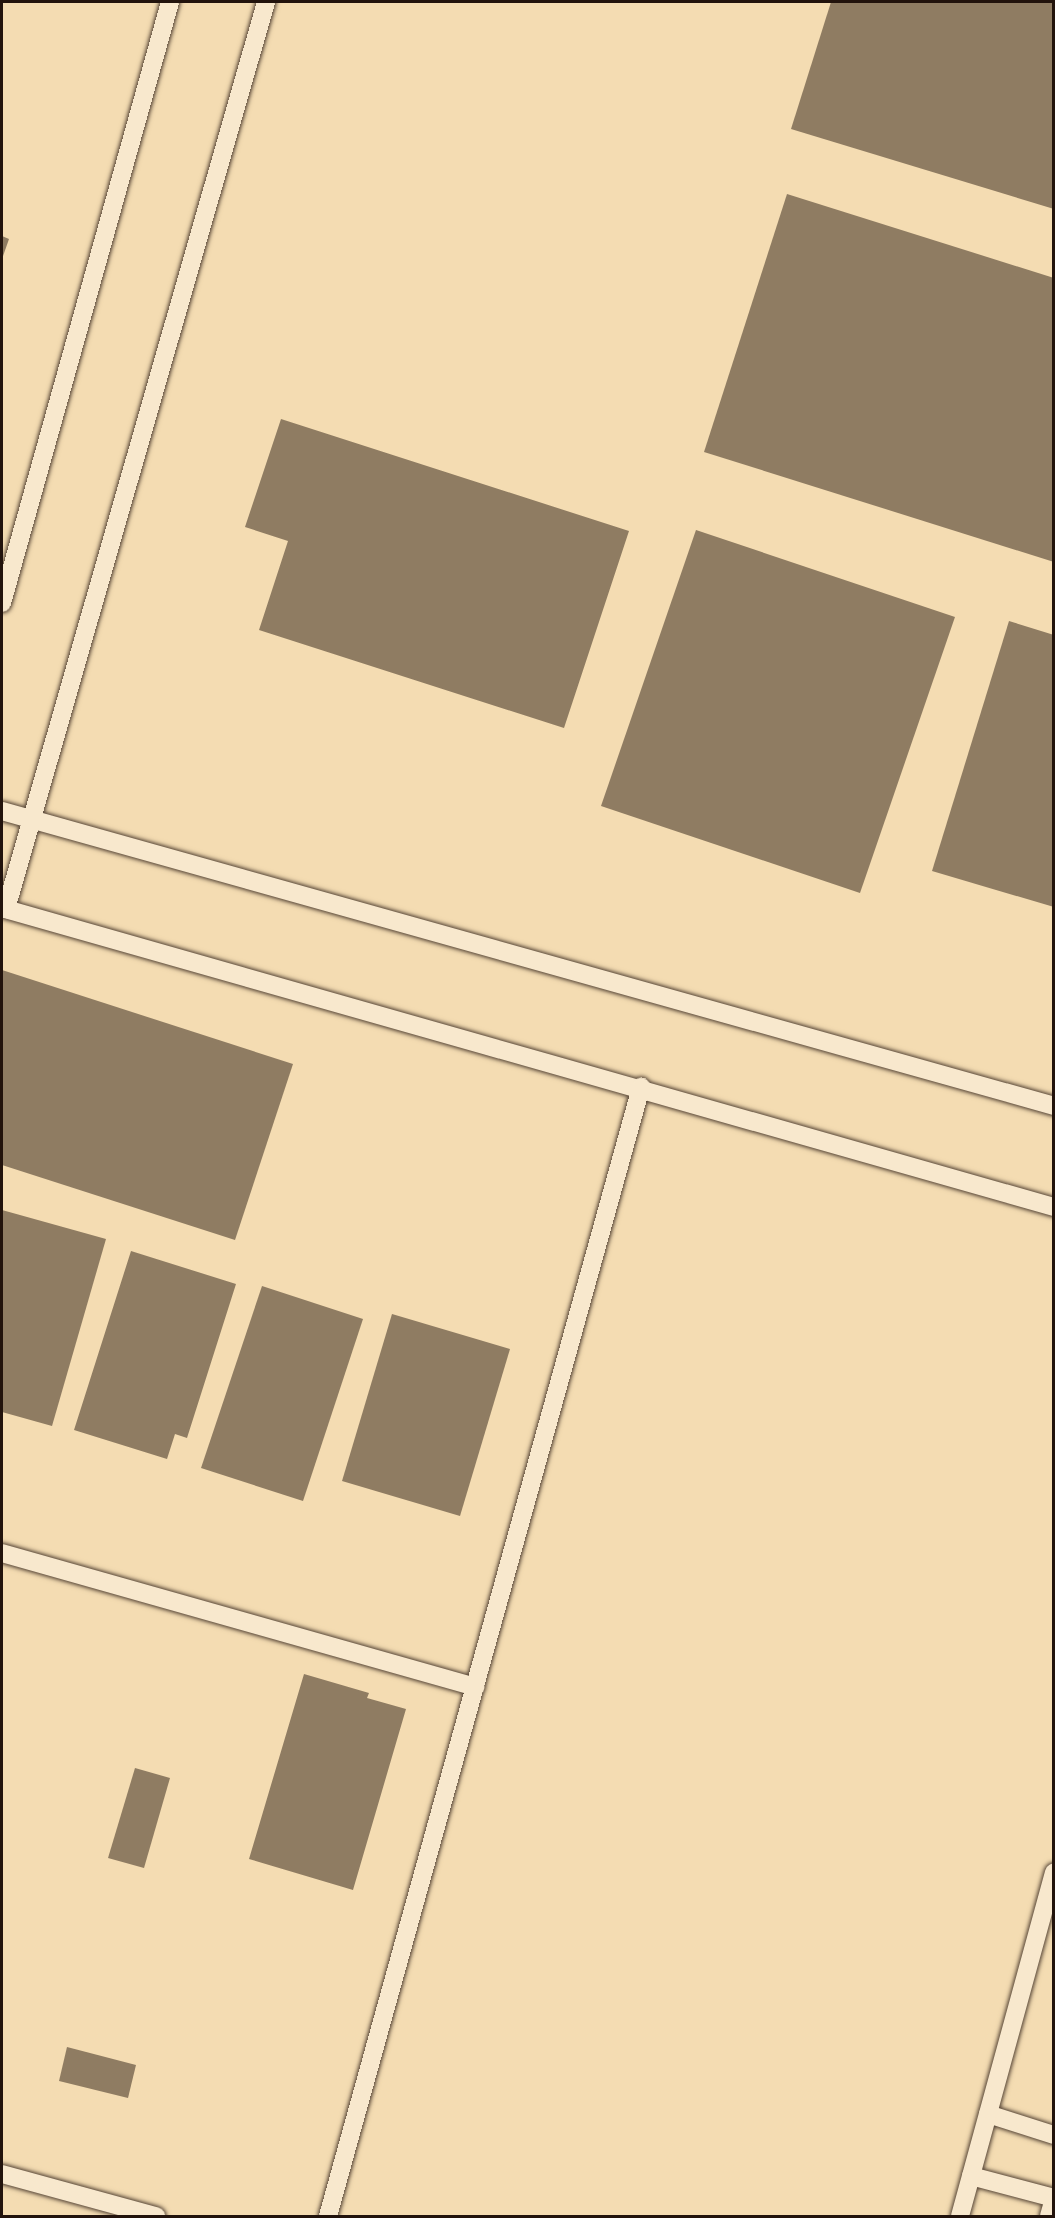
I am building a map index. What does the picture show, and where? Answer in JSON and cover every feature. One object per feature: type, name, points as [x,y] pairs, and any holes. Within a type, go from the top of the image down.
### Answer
[{"type":"lane","points":[[2,603],[170,2]]},
{"type":"lane","points":[[266,2],[33,819],[4,908],[641,1087],[1053,1207]]},
{"type":"lane","points":[[2,811],[1053,1106]]},
{"type":"lane","points":[[328,2217],[641,1087]]},
{"type":"lane","points":[[2,1553],[474,1687]]},
{"type":"lane","points":[[960,2217],[1053,1873]]},
{"type":"lane","points":[[988,2114],[1053,2135]]},
{"type":"lane","points":[[2,2174],[156,2217]]},
{"type":"lane","points":[[971,2176],[1053,2198],[1049,2217]]},
{"type":"building","points":[[831,2],[1054,2],[1054,209],[791,129]]},
{"type":"building","points":[[787,194],[1054,278],[1054,562],[704,452]]},
{"type":"building","points":[[2,236],[9,239],[2,259]]},
{"type":"building","points":[[281,419],[629,531],[564,728],[259,630],[288,541],[245,527]]},
{"type":"building","points":[[696,530],[955,617],[860,893],[601,806]]},
{"type":"building","points":[[1009,621],[1054,635],[1054,907],[932,871]]},
{"type":"building","points":[[2,970],[293,1064],[235,1240],[2,1165]]},
{"type":"building","points":[[2,1210],[106,1239],[52,1426],[2,1412]]},
{"type":"building","points":[[131,1251],[236,1284],[187,1438],[175,1434],[167,1459],[74,1430]]},
{"type":"building","points":[[262,1286],[363,1319],[303,1501],[201,1468]]},
{"type":"building","points":[[392,1314],[510,1349],[460,1516],[342,1481]]},
{"type":"building","points":[[304,1674],[369,1693],[367,1698],[406,1709],[353,1890],[249,1859]]},
{"type":"building","points":[[135,1768],[170,1778],[144,1868],[108,1858]]},
{"type":"building","points":[[67,2047],[136,2065],[128,2098],[59,2081]]}]
